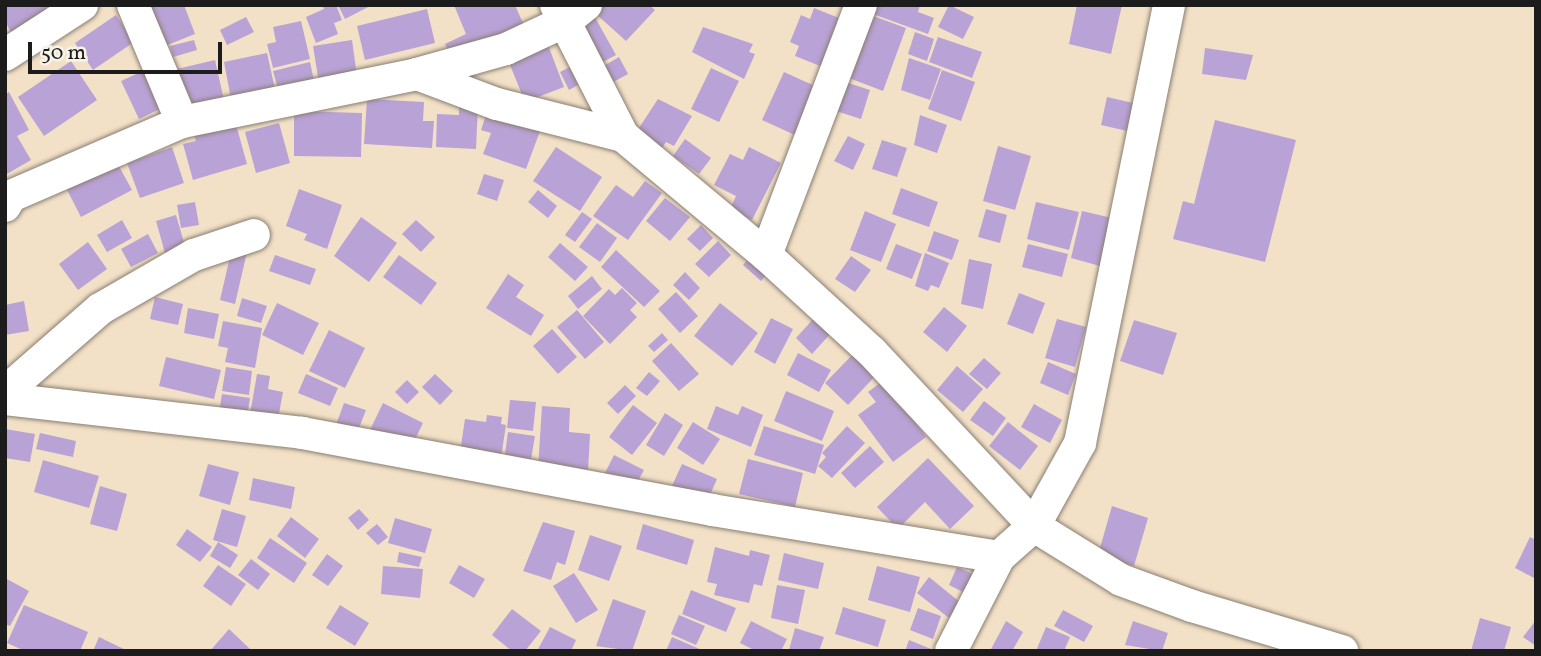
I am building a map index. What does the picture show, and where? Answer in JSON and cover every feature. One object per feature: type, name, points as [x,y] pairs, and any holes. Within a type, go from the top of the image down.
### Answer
[{"type":"street","points":[[5,55],[82,5]]},
{"type":"street","points":[[133,5],[182,122]]},
{"type":"street","points":[[766,254],[861,5]]},
{"type":"street","points":[[951,651],[999,557],[1034,526],[1080,443],[1169,5]]},
{"type":"street","points":[[5,206],[11,196],[182,122],[417,75],[506,49],[569,10],[623,136]]},
{"type":"street","points":[[417,75],[497,104],[623,136],[766,254],[872,352],[1034,526],[1121,580],[1342,651]]},
{"type":"street","points":[[5,392],[100,309],[194,255],[254,235]]},
{"type":"street","points":[[5,399],[302,433],[712,510],[999,557]]},
{"type":"building","points":[[5,5],[45,5],[51,17],[14,38],[5,21]]},
{"type":"building","points":[[148,5],[184,5],[195,34],[165,46]]},
{"type":"building","points":[[322,5],[336,5],[342,20],[334,23],[338,34],[316,43],[306,17],[324,9]]},
{"type":"building","points":[[338,5],[372,5],[345,19]]},
{"type":"building","points":[[454,5],[515,5],[526,30],[453,63],[445,44],[466,34]]},
{"type":"building","points":[[604,5],[649,5],[655,10],[626,41],[596,14]]},
{"type":"building","points":[[873,5],[920,5],[918,12],[934,18],[928,34],[870,13]]},
{"type":"building","points":[[949,5],[974,17],[963,39],[938,27]]},
{"type":"building","points":[[1077,5],[1122,5],[1111,54],[1069,44]]},
{"type":"building","points":[[814,8],[844,20],[825,68],[795,56],[799,46],[790,42],[801,15],[810,19]]},
{"type":"building","points":[[427,9],[435,43],[365,60],[357,26]]},
{"type":"building","points":[[592,12],[616,55],[597,65],[574,23]]},
{"type":"building","points":[[116,15],[134,42],[93,70],[75,43]]},
{"type":"building","points":[[873,16],[906,28],[883,91],[849,78]]},
{"type":"building","points":[[246,17],[254,32],[227,45],[220,30]]},
{"type":"building","points":[[301,21],[310,59],[273,68],[267,44],[276,42],[273,27]]},
{"type":"building","points":[[703,27],[753,44],[749,52],[755,54],[744,79],[692,52]]},
{"type":"building","points":[[915,32],[934,39],[927,61],[908,54]]},
{"type":"building","points":[[938,37],[982,52],[972,78],[929,62]]},
{"type":"building","points":[[194,40],[197,50],[173,57],[170,46]]},
{"type":"building","points":[[352,40],[357,76],[319,83],[313,46]]},
{"type":"building","points":[[548,45],[564,87],[525,102],[508,60]]},
{"type":"building","points":[[1205,48],[1253,55],[1246,80],[1202,74]]},
{"type":"building","points":[[267,53],[275,89],[231,99],[224,62]]},
{"type":"building","points":[[619,57],[628,74],[606,86],[597,70]]},
{"type":"building","points":[[909,58],[941,69],[930,100],[901,90]]},
{"type":"building","points":[[215,60],[224,100],[186,109],[177,69]]},
{"type":"building","points":[[71,61],[97,100],[44,136],[18,97]]},
{"type":"building","points":[[310,62],[314,81],[278,89],[273,71]]},
{"type":"building","points":[[570,67],[578,85],[569,90],[560,72]]},
{"type":"building","points":[[711,68],[739,81],[719,122],[691,109]]},
{"type":"building","points":[[147,69],[164,107],[139,119],[121,81]]},
{"type":"building","points":[[942,70],[975,82],[961,121],[928,109]]},
{"type":"building","points":[[784,72],[817,87],[795,135],[762,120]]},
{"type":"building","points":[[842,81],[870,90],[861,119],[836,111]]},
{"type":"building","points":[[9,92],[29,130],[17,136],[31,160],[5,175],[5,95]]},
{"type":"building","points":[[1107,97],[1133,103],[1127,131],[1101,125]]},
{"type":"building","points":[[367,99],[424,102],[423,121],[434,121],[432,148],[364,144]]},
{"type":"building","points":[[658,99],[692,116],[674,146],[666,142],[658,154],[637,131]]},
{"type":"building","points":[[459,105],[478,105],[476,149],[436,147],[437,114],[459,115]]},
{"type":"building","points":[[294,111],[362,113],[361,157],[294,156]]},
{"type":"building","points":[[487,112],[540,131],[526,169],[483,154],[491,133],[481,130]]},
{"type":"building","points":[[920,115],[947,125],[937,153],[914,145]]},
{"type":"building","points":[[1215,120],[1296,140],[1265,262],[1173,239],[1183,201],[1194,204]]},
{"type":"building","points":[[235,121],[247,164],[193,180],[183,144],[196,141],[193,132]]},
{"type":"building","points":[[279,123],[290,163],[256,173],[245,132]]},
{"type":"building","points":[[848,136],[865,144],[853,170],[834,161]]},
{"type":"building","points":[[685,139],[711,158],[699,174],[673,156]]},
{"type":"building","points":[[882,140],[907,148],[897,177],[872,169]]},
{"type":"building","points":[[998,146],[1031,156],[1015,210],[983,201]]},
{"type":"building","points":[[172,147],[184,183],[140,198],[127,163]]},
{"type":"building","points":[[556,147],[602,177],[580,211],[533,181]]},
{"type":"building","points":[[749,147],[781,163],[752,220],[730,209],[736,196],[714,185],[730,154],[743,160]]},
{"type":"building","points":[[115,159],[132,190],[81,217],[65,186]]},
{"type":"building","points":[[484,174],[504,180],[497,201],[477,194]]},
{"type":"building","points":[[645,181],[662,193],[628,240],[593,216],[616,185],[633,197]]},
{"type":"building","points":[[901,188],[938,202],[929,227],[892,214]]},
{"type":"building","points":[[299,189],[342,205],[327,249],[304,240],[307,234],[286,226]]},
{"type":"building","points":[[538,190],[557,206],[548,218],[528,202]]},
{"type":"building","points":[[665,198],[690,217],[670,241],[646,221]]},
{"type":"building","points":[[195,202],[199,225],[181,228],[177,205]]},
{"type":"building","points":[[1036,202],[1079,212],[1069,250],[1027,239]]},
{"type":"building","points":[[986,209],[1007,215],[1000,243],[978,237]]},
{"type":"building","points":[[865,211],[896,224],[881,262],[850,250]]},
{"type":"building","points":[[1082,211],[1112,218],[1100,266],[1071,258]]},
{"type":"building","points":[[582,212],[592,219],[575,242],[565,235]]},
{"type":"building","points":[[176,215],[185,246],[165,253],[156,221]]},
{"type":"building","points":[[361,217],[397,243],[369,282],[334,256]]},
{"type":"building","points":[[122,220],[132,238],[107,252],[97,235]]},
{"type":"building","points":[[416,220],[435,237],[421,252],[402,234]]},
{"type":"building","points":[[597,223],[617,238],[600,262],[579,247]]},
{"type":"building","points":[[701,225],[713,238],[700,251],[687,239]]},
{"type":"building","points":[[934,231],[959,240],[952,260],[927,251]]},
{"type":"building","points":[[148,234],[158,253],[131,267],[121,249]]},
{"type":"building","points":[[718,241],[731,255],[709,277],[695,264]]},
{"type":"building","points":[[88,242],[107,269],[78,290],[59,264]]},
{"type":"building","points":[[560,243],[588,267],[575,281],[548,257]]},
{"type":"building","points":[[896,244],[922,254],[912,279],[886,269]]},
{"type":"building","points":[[1028,244],[1068,254],[1062,277],[1022,267]]},
{"type":"building","points":[[232,248],[247,252],[235,304],[220,300]]},
{"type":"building","points":[[616,250],[660,291],[644,307],[601,267]]},
{"type":"building","points":[[925,253],[949,263],[939,288],[931,285],[928,291],[915,286]]},
{"type":"building","points":[[753,254],[771,269],[761,281],[743,265]]},
{"type":"building","points":[[275,255],[316,269],[310,285],[269,271]]},
{"type":"building","points":[[399,255],[437,283],[421,305],[383,277]]},
{"type":"building","points":[[851,256],[871,270],[855,292],[835,279]]},
{"type":"building","points":[[969,259],[992,264],[983,309],[961,304]]},
{"type":"building","points":[[685,272],[700,288],[689,300],[673,285]]},
{"type":"building","points":[[508,274],[524,285],[516,297],[544,315],[531,336],[486,308]]},
{"type":"building","points":[[592,276],[602,289],[578,309],[568,296]]},
{"type":"building","points":[[622,288],[637,303],[630,310],[637,317],[610,344],[583,316],[609,289],[615,295]]},
{"type":"building","points":[[676,292],[698,316],[680,333],[658,309]]},
{"type":"building","points":[[1019,293],[1045,303],[1033,334],[1007,324]]},
{"type":"building","points":[[155,297],[183,304],[178,325],[150,319]]},
{"type":"building","points":[[242,298],[267,306],[261,323],[237,316]]},
{"type":"building","points":[[24,301],[29,331],[5,335],[5,305]]},
{"type":"building","points":[[277,303],[319,323],[303,355],[262,335]]},
{"type":"building","points":[[720,303],[758,333],[732,366],[694,336]]},
{"type":"building","points":[[944,307],[967,326],[947,352],[923,332]]},
{"type":"building","points":[[188,308],[219,314],[214,339],[184,333]]},
{"type":"building","points":[[577,310],[604,342],[585,359],[557,327]]},
{"type":"building","points":[[815,317],[832,332],[812,354],[796,338]]},
{"type":"building","points":[[771,318],[793,329],[775,364],[754,352]]},
{"type":"building","points":[[1057,319],[1086,327],[1075,367],[1045,358]]},
{"type":"building","points":[[1134,320],[1177,333],[1163,375],[1120,361]]},
{"type":"building","points":[[223,321],[262,328],[255,368],[225,362],[228,348],[218,346]]},
{"type":"building","points":[[552,329],[577,357],[558,374],[533,346]]},
{"type":"building","points":[[329,330],[365,348],[345,388],[309,371]]},
{"type":"building","points":[[662,333],[668,340],[654,352],[648,346]]},
{"type":"building","points":[[671,343],[699,374],[679,391],[652,361]]},
{"type":"building","points":[[856,351],[878,373],[848,405],[825,383]]},
{"type":"building","points":[[798,353],[831,370],[819,392],[787,375]]},
{"type":"building","points":[[166,357],[221,370],[214,399],[159,386]]},
{"type":"building","points":[[984,358],[1001,373],[987,389],[969,374]]},
{"type":"building","points":[[1048,362],[1076,374],[1068,395],[1040,383]]},
{"type":"building","points":[[957,366],[983,389],[963,412],[937,390]]},
{"type":"building","points":[[226,367],[252,371],[249,395],[222,391]]},
{"type":"building","points":[[649,372],[660,381],[647,396],[636,388]]},
{"type":"building","points":[[257,374],[270,376],[268,389],[283,392],[278,419],[250,414]]},
{"type":"building","points":[[306,374],[338,388],[330,406],[298,393]]},
{"type":"building","points":[[435,374],[453,391],[440,405],[422,387]]},
{"type":"building","points":[[407,380],[419,392],[407,404],[395,392]]},
{"type":"building","points":[[884,380],[926,437],[893,462],[858,415],[876,402],[868,392]]},
{"type":"building","points":[[625,385],[636,396],[618,414],[607,403]]},
{"type":"building","points":[[786,391],[834,411],[822,441],[774,421]]},
{"type":"building","points":[[222,394],[250,398],[246,423],[218,419]]},
{"type":"building","points":[[510,400],[536,402],[533,431],[507,428]]},
{"type":"building","points":[[984,401],[1006,418],[993,436],[970,420]]},
{"type":"building","points":[[344,403],[366,410],[354,441],[333,433]]},
{"type":"building","points":[[383,403],[423,423],[410,450],[370,430]]},
{"type":"building","points":[[1034,404],[1062,420],[1050,443],[1021,427]]},
{"type":"building","points":[[633,405],[657,423],[632,455],[609,437]]},
{"type":"building","points":[[542,406],[570,408],[569,432],[590,434],[588,472],[538,469]]},
{"type":"building","points":[[716,406],[738,415],[742,406],[763,415],[751,447],[707,429]]},
{"type":"building","points":[[665,413],[683,425],[664,456],[646,445]]},
{"type":"building","points":[[487,415],[502,417],[501,424],[506,425],[501,458],[460,452],[465,419],[486,422]]},
{"type":"building","points":[[693,422],[720,439],[703,465],[677,448]]},
{"type":"building","points":[[1008,422],[1038,446],[1020,470],[989,446]]},
{"type":"building","points":[[764,426],[824,445],[815,474],[754,455]]},
{"type":"building","points":[[847,426],[865,443],[832,478],[818,466],[826,457],[822,453]]},
{"type":"building","points":[[5,429],[35,434],[30,462],[5,458]]},
{"type":"building","points":[[508,432],[535,436],[530,465],[504,461]]},
{"type":"building","points":[[40,433],[76,441],[73,457],[36,449]]},
{"type":"building","points":[[870,446],[884,462],[855,488],[841,473]]},
{"type":"building","points":[[614,455],[644,470],[633,490],[604,475]]},
{"type":"building","points":[[928,458],[974,506],[950,529],[925,502],[898,529],[877,507]]},
{"type":"building","points":[[748,459],[803,473],[795,507],[739,494]]},
{"type":"building","points":[[43,460],[99,476],[89,508],[34,492]]},
{"type":"building","points":[[208,464],[239,472],[230,505],[199,496]]},
{"type":"building","points":[[682,464],[717,479],[706,504],[671,488]]},
{"type":"building","points":[[253,478],[295,487],[291,509],[249,500]]},
{"type":"building","points":[[100,486],[127,494],[117,531],[90,524]]},
{"type":"building","points":[[1112,506],[1148,518],[1134,566],[1098,555]]},
{"type":"building","points":[[222,509],[246,516],[237,547],[213,540]]},
{"type":"building","points":[[359,509],[369,520],[358,530],[348,518]]},
{"type":"building","points":[[291,517],[319,539],[305,558],[277,536]]},
{"type":"building","points":[[395,518],[432,529],[425,553],[388,543]]},
{"type":"building","points":[[543,522],[575,531],[565,565],[557,562],[551,580],[523,571]]},
{"type":"building","points":[[377,524],[388,537],[378,545],[366,533]]},
{"type":"building","points":[[643,524],[694,540],[687,565],[636,549]]},
{"type":"building","points":[[187,529],[212,547],[200,562],[176,545]]},
{"type":"building","points":[[590,535],[622,546],[609,581],[578,570]]},
{"type":"building","points":[[1530,537],[1536,540],[1536,579],[1515,568]]},
{"type":"building","points":[[270,538],[307,563],[294,583],[257,558]]},
{"type":"building","points":[[218,542],[238,555],[230,568],[210,556]]},
{"type":"building","points":[[715,547],[749,556],[750,550],[770,555],[762,586],[754,584],[749,603],[714,595],[717,584],[707,582]]},
{"type":"building","points":[[399,552],[422,557],[419,567],[397,562]]},
{"type":"building","points":[[784,553],[824,563],[818,589],[778,580]]},
{"type":"building","points":[[327,554],[343,566],[328,586],[312,575]]},
{"type":"building","points":[[251,559],[270,574],[258,590],[238,575]]},
{"type":"building","points":[[218,565],[246,584],[231,606],[203,586]]},
{"type":"building","points":[[459,565],[485,579],[474,598],[449,583]]},
{"type":"building","points":[[383,566],[423,569],[420,598],[381,594]]},
{"type":"building","points":[[877,566],[920,577],[910,612],[868,600]]},
{"type":"building","points":[[957,567],[982,578],[973,597],[949,585]]},
{"type":"building","points":[[574,573],[598,610],[576,623],[553,586]]},
{"type":"building","points":[[929,577],[961,603],[949,618],[917,593]]},
{"type":"building","points":[[5,578],[29,591],[10,626],[5,624]]},
{"type":"building","points":[[777,585],[805,590],[798,624],[771,618]]},
{"type":"building","points":[[691,590],[736,608],[726,632],[682,614]]},
{"type":"building","points":[[613,599],[646,611],[632,651],[596,646]]},
{"type":"building","points":[[24,605],[88,632],[80,651],[25,651],[7,643]]},
{"type":"building","points":[[340,605],[369,623],[355,646],[326,628]]},
{"type":"building","points":[[843,607],[886,620],[878,647],[835,634]]},
{"type":"building","points":[[918,608],[941,616],[933,639],[910,630]]},
{"type":"building","points":[[512,609],[541,631],[525,651],[512,651],[492,635]]},
{"type":"building","points":[[1063,610],[1093,626],[1084,642],[1054,626]]},
{"type":"building","points":[[679,615],[705,626],[696,645],[671,634]]},
{"type":"building","points":[[1480,618],[1511,627],[1504,651],[1471,651]]},
{"type":"building","points":[[1536,620],[1536,646],[1523,637]]},
{"type":"building","points":[[751,621],[787,639],[781,651],[756,651],[740,643]]},
{"type":"building","points":[[1006,621],[1023,632],[1012,651],[990,651]]},
{"type":"building","points":[[1133,621],[1168,633],[1162,651],[1125,645]]},
{"type":"building","points":[[550,627],[576,640],[571,651],[537,651]]},
{"type":"building","points":[[1046,627],[1070,637],[1064,651],[1036,651]]},
{"type":"building","points":[[795,628],[824,637],[819,651],[789,650]]},
{"type":"building","points":[[229,629],[250,649],[210,651]]},
{"type":"building","points":[[99,637],[128,651],[93,651]]},
{"type":"building","points":[[672,637],[704,651],[666,651]]},
{"type":"building","points":[[909,640],[936,651],[905,651]]}]
